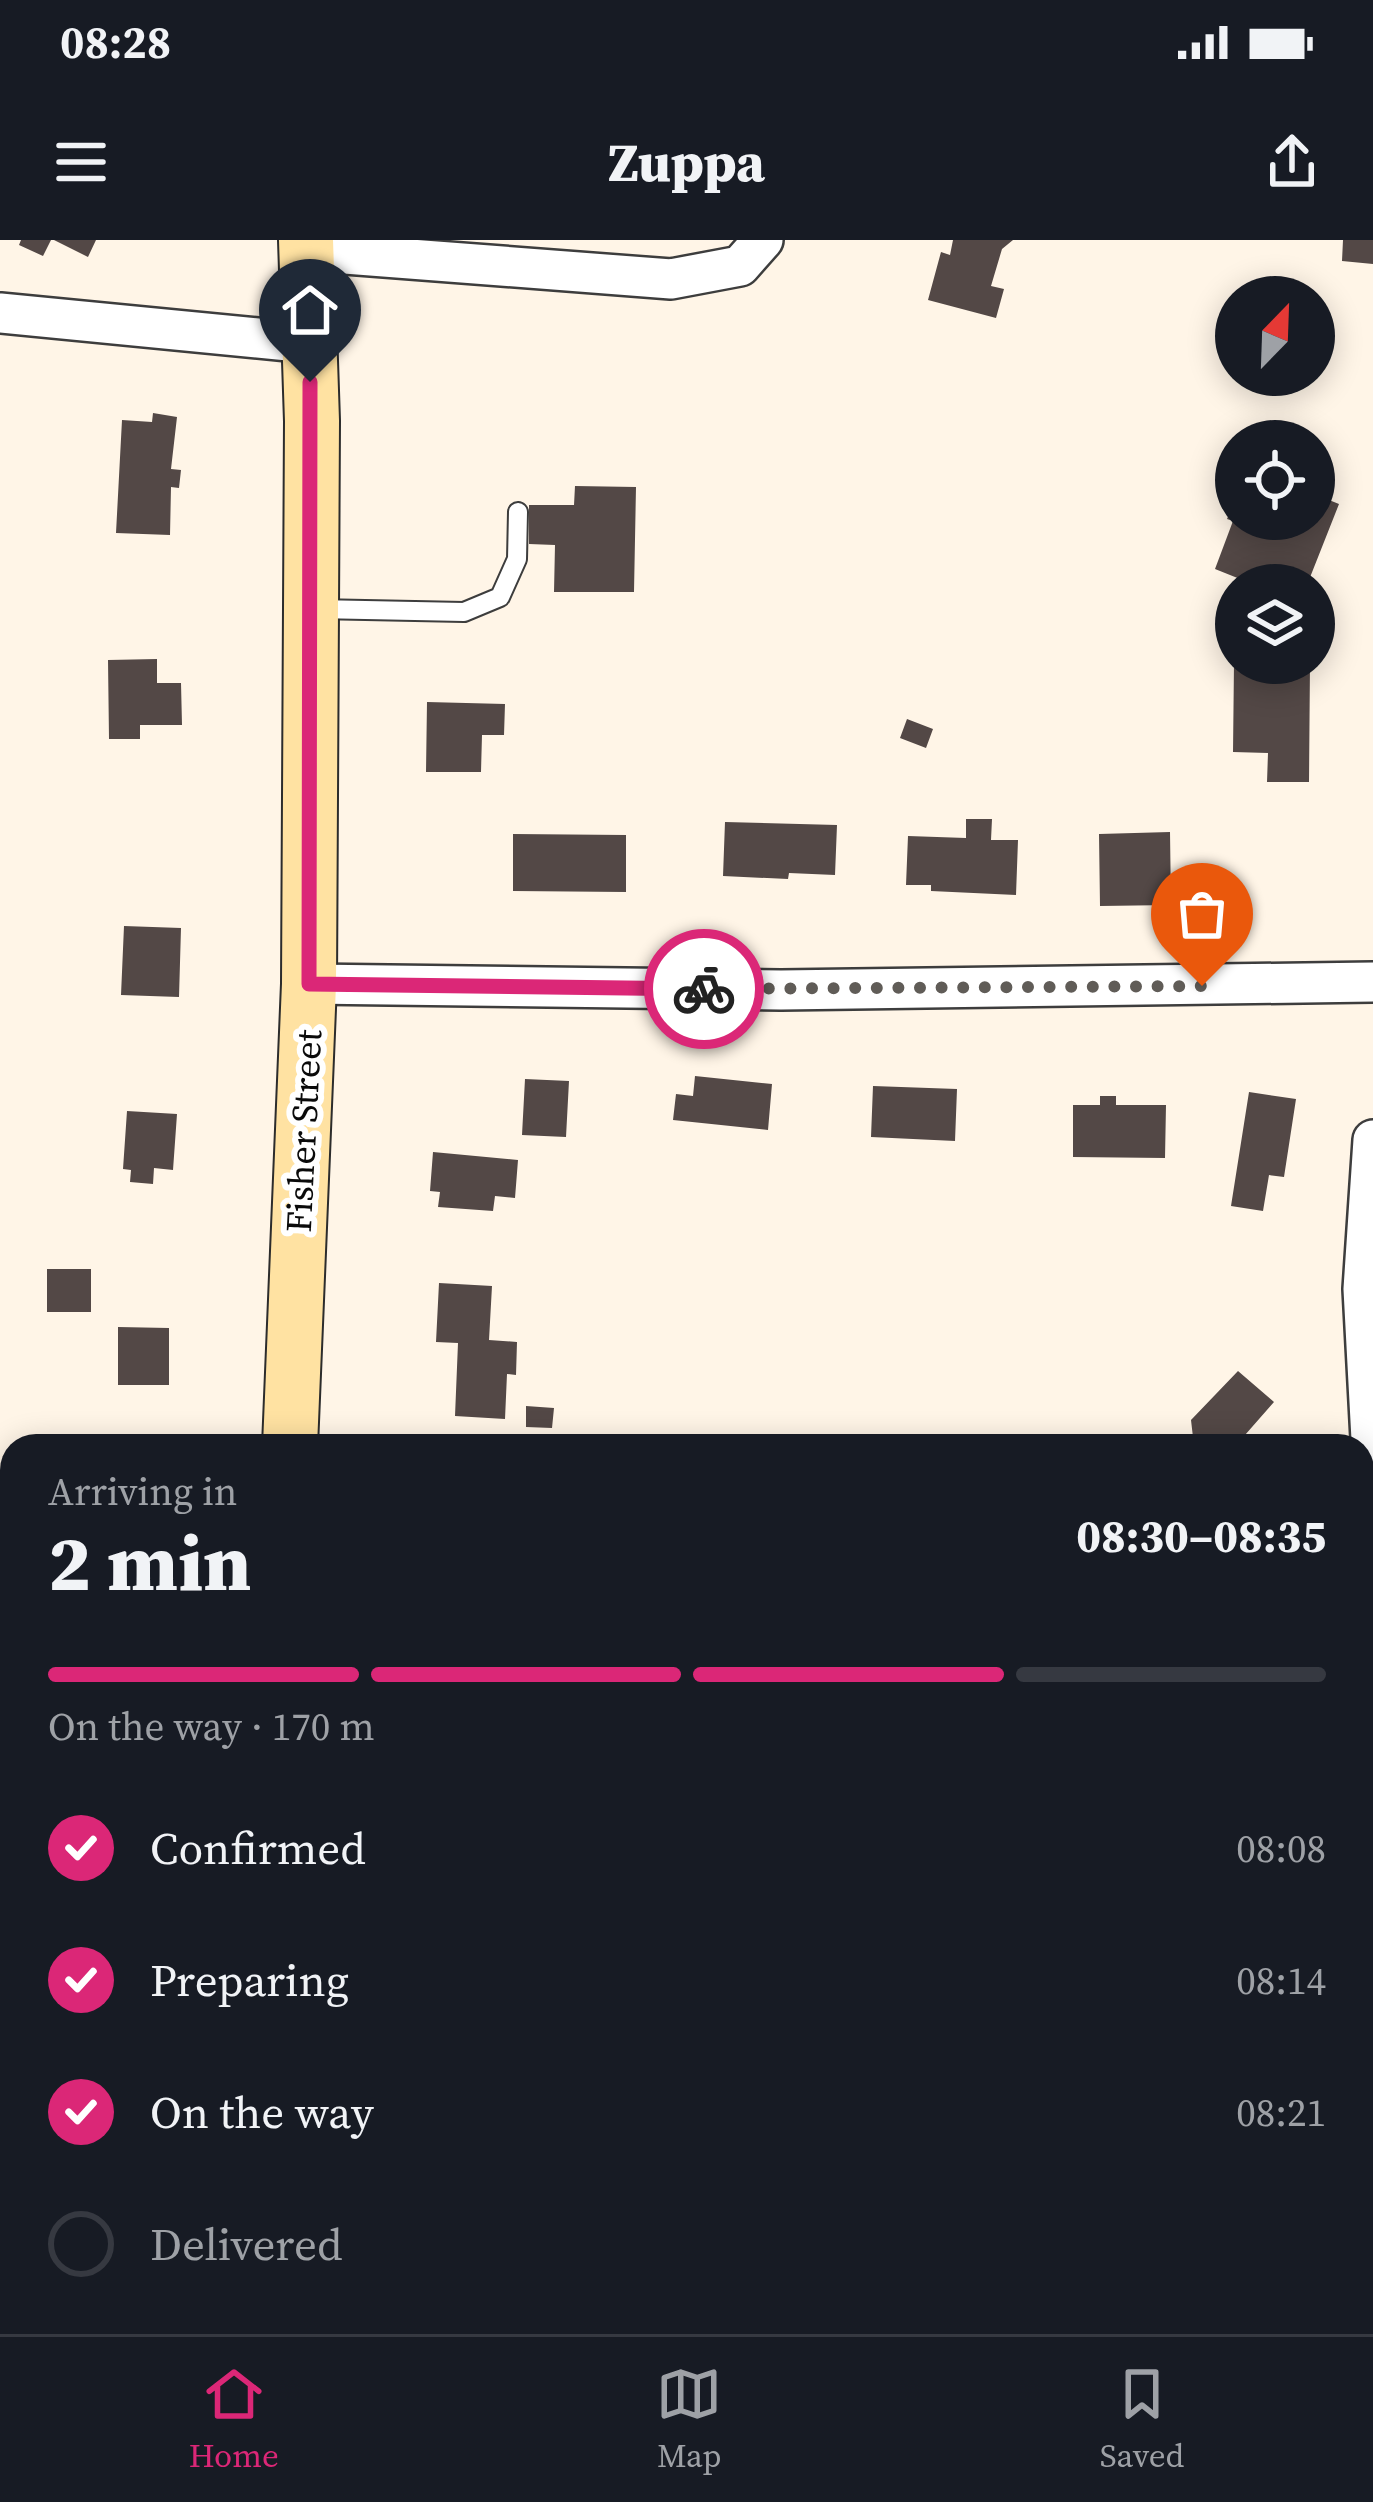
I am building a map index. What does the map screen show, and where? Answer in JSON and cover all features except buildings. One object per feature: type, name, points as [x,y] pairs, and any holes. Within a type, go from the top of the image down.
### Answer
[{"type":"main road","name":"Fisher Street","points":[[290,1434],[309,984],[306,246]]},
{"type":"street","points":[[306,246],[671,279],[740,266],[763,240]]},
{"type":"street","points":[[0,313],[309,343]]},
{"type":"street","points":[[309,984],[804,990],[1373,982]]},
{"type":"street","points":[[1371,1434],[1363,1289],[1373,1140]]},
{"type":"lane","points":[[311,609],[464,612],[500,597],[518,559],[518,512]]},
{"type":"way so far","points":[[704,989],[1202,986]]},
{"type":"route","points":[[310,382],[309,984],[704,989]]}]
